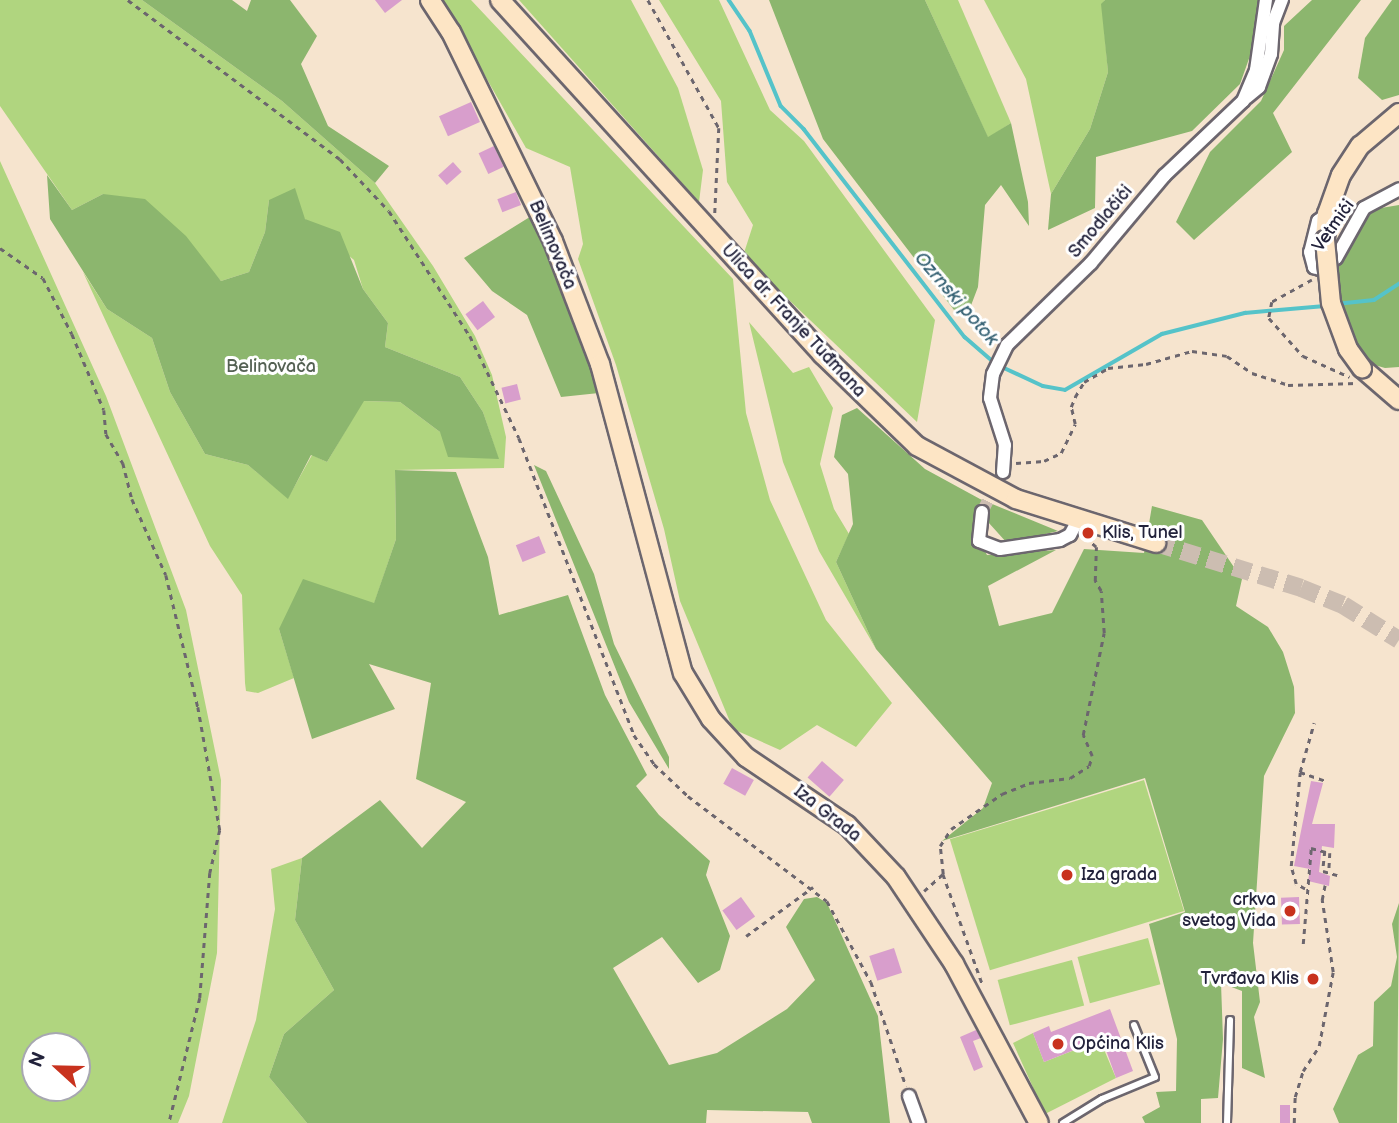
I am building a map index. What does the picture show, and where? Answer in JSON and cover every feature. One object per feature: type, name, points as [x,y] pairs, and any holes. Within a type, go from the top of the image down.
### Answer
[{"type":"street","name":"Belimovača","points":[[430,0],[451,32],[553,241],[600,364],[637,504]]},
{"type":"street","name":"Ulica dr. Franje Tuđmana","points":[[500,0],[822,354],[917,446],[982,484],[1076,524],[1156,542]]},
{"type":"street","name":"Smodlačići","points":[[1005,465],[990,398],[993,374],[1006,345],[1091,263],[1164,176],[1243,101],[1256,70],[1266,0]]},
{"type":"street","points":[[1243,101],[1259,87],[1271,54],[1273,23],[1282,0]]},
{"type":"street","points":[[1399,113],[1360,146],[1341,175],[1327,214],[1325,240],[1335,315],[1349,349],[1363,376],[1399,400]]},
{"type":"street","name":"Vetmići","points":[[1327,214],[1318,221],[1310,252],[1314,267],[1320,269],[1336,258],[1364,208],[1399,189]]},
{"type":"street","name":"Iza Grada","points":[[637,504],[683,673],[711,719],[746,757],[847,825],[912,901],[954,964],[1039,1123]]},
{"type":"street","points":[[982,513],[979,541],[1000,549],[1060,540],[1076,524]]},
{"type":"street","points":[[909,1096],[919,1123]]},
{"type":"lane","points":[[1227,1123],[1230,1020]]},
{"type":"lane","points":[[1063,1123],[1102,1099],[1155,1077],[1134,1025]]},
{"type":"path","points":[[128,0],[340,159],[389,211],[470,336],[519,438],[634,735],[654,764],[688,796],[813,887],[840,918],[871,982],[909,1096]]},
{"type":"path","points":[[648,0],[719,128],[715,238]]},
{"type":"path","points":[[0,248],[43,278],[72,334],[104,410],[106,434],[123,463],[132,499],[166,575],[198,707],[220,830],[210,873],[200,998],[169,1123]]},
{"type":"path","points":[[1320,269],[1317,276],[1270,307],[1269,318],[1303,356],[1354,378],[1363,376]]},
{"type":"path","points":[[1005,465],[1044,461],[1061,453],[1070,442],[1075,424],[1071,407],[1084,382],[1108,368],[1146,364],[1174,353],[1220,355],[1252,373],[1288,385],[1363,376]]},
{"type":"path","points":[[987,994],[943,874],[940,846],[951,829],[1002,794],[1029,783],[1070,778],[1089,766],[1092,756],[1083,736],[1100,662],[1101,591],[1095,581],[1096,547],[1076,524]]},
{"type":"path","points":[[1305,889],[1296,884],[1292,866],[1300,772],[1314,723]]},
{"type":"path","points":[[1300,772],[1326,781]]},
{"type":"path","points":[[1303,944],[1305,889],[1311,848],[1329,853],[1329,872]]},
{"type":"path","points":[[1325,851],[1323,871],[1337,875]]},
{"type":"path","points":[[912,901],[943,874]]},
{"type":"path","points":[[1289,1120],[1294,1122],[1303,1071],[1319,1046],[1333,972],[1322,900],[1325,885]]},
{"type":"path","points":[[746,936],[813,887]]},
{"type":"green space","points":[[0,0],[142,0],[282,101],[375,183],[433,266],[475,336],[492,375],[506,437],[504,468],[395,470],[396,539],[374,604],[279,629],[294,678],[258,693],[246,691],[242,595],[210,546],[83,272],[107,309],[152,338],[170,392],[205,454],[248,465],[288,498],[312,455],[327,462],[363,401],[400,402],[440,432],[498,458],[483,412],[460,377],[385,347],[388,323],[363,289],[354,260],[305,219],[269,200],[265,232],[249,272],[221,281],[208,266],[103,194],[72,210],[0,106]]},
{"type":"green space","points":[[142,0],[232,0],[247,11],[251,0],[290,0],[317,36],[301,64],[328,126],[389,166],[375,183],[282,101]]},
{"type":"green space","points":[[442,0],[471,0],[733,279],[746,413],[770,500],[826,620],[892,703],[856,747],[817,725],[780,750],[733,729],[680,601],[664,529],[616,365],[578,259],[583,244],[570,167],[526,148]]},
{"type":"green space","points":[[519,0],[631,0],[678,88],[703,170],[699,202]]},
{"type":"green space","points":[[659,0],[719,0],[770,110],[804,141],[935,320],[917,422],[743,256],[753,225],[727,182],[721,101]]},
{"type":"green space","points":[[769,0],[925,0],[988,137],[1011,123],[1028,202],[1029,226],[1001,185],[985,205],[978,287],[967,316],[954,310],[823,139]]},
{"type":"green space","points":[[925,0],[958,0],[1011,123],[988,138]]},
{"type":"green space","points":[[984,0],[1105,0],[1102,4],[1108,72],[1090,129],[1051,194],[1026,79]]},
{"type":"green space","points":[[1105,0],[1260,0],[1256,39],[1240,84],[1192,131],[1096,157],[1095,208],[1048,230],[1051,194],[1090,129],[1108,72],[1101,4]]},
{"type":"green space","points":[[1312,0],[1361,0],[1273,113],[1292,152],[1194,240],[1176,222],[1210,152],[1261,101],[1284,50],[1284,26]]},
{"type":"green space","points":[[1392,0],[1399,0],[1399,95],[1382,100],[1358,78],[1365,38]]},
{"type":"green space","points":[[0,161],[106,396],[186,610],[221,780],[217,953],[189,1096],[178,1123],[0,1123]]},
{"type":"green space","name":"Belinovača","points":[[47,175],[72,210],[103,194],[145,199],[186,236],[221,281],[249,272],[265,232],[269,200],[295,188],[305,219],[340,232],[363,289],[388,323],[385,347],[460,377],[483,412],[499,459],[448,457],[440,432],[400,402],[364,401],[327,462],[311,455],[288,499],[248,465],[205,454],[170,392],[152,338],[107,309],[50,219]]},
{"type":"green space","points":[[1399,205],[1399,367],[1385,368],[1364,362],[1354,349],[1335,286],[1336,266],[1345,247],[1350,249],[1360,222],[1375,209]]},
{"type":"green space","points":[[533,215],[593,370],[599,393],[561,397],[527,315],[492,291],[464,258]]},
{"type":"green space","points":[[749,322],[793,373],[809,367],[833,408],[820,464],[834,509],[849,534],[836,562],[876,649],[819,551],[783,462]]},
{"type":"green space","points":[[857,408],[925,469],[980,499],[1058,531],[1007,543],[979,512],[973,528],[987,555],[1056,550],[988,586],[999,626],[1052,613],[1084,549],[1144,553],[1152,506],[1202,520],[1242,579],[1236,606],[1268,627],[1283,652],[1294,687],[1295,713],[1264,776],[1253,943],[1260,1002],[1254,1017],[1265,1078],[1242,1068],[1242,991],[1221,983],[1223,1039],[1218,1098],[1201,1099],[1201,1123],[1145,1123],[1142,1117],[1160,1107],[1156,1092],[1176,1091],[1177,1039],[1149,924],[1185,912],[1145,778],[942,841],[983,808],[992,783],[876,649],[836,562],[853,524],[848,474],[834,457],[842,415]]},
{"type":"green space","points":[[534,465],[546,471],[594,574],[614,644],[669,757],[669,769],[629,702]]},
{"type":"green space","points":[[395,470],[456,472],[488,557],[499,615],[568,595],[605,695],[647,775],[636,786],[659,815],[710,861],[706,875],[730,936],[720,970],[698,983],[662,937],[613,968],[669,1065],[717,1053],[787,1009],[815,980],[786,927],[804,899],[817,897],[827,903],[878,1016],[890,1123],[812,1123],[808,1112],[707,1110],[706,1123],[307,1123],[269,1077],[284,1034],[334,990],[295,920],[302,858],[380,800],[422,848],[466,802],[416,779],[431,683],[369,664],[395,709],[312,739],[279,629],[303,579],[374,603],[396,539]]},
{"type":"green space","name":"Iza grada","points":[[1144,780],[1184,911],[990,970],[950,839]]},
{"type":"green space","points":[[302,858],[295,920],[334,990],[284,1034],[269,1077],[307,1123],[222,1123],[256,1020],[275,909],[271,869]]},
{"type":"green space","points":[[1399,903],[1397,1123],[1339,1123],[1333,1109],[1358,1055],[1373,1046],[1374,1002],[1391,986],[1397,957],[1392,924]]},
{"type":"green space","points":[[1148,938],[1160,984],[1090,1003],[1077,957]]},
{"type":"green space","points":[[1072,960],[1084,1005],[1010,1025],[998,980]]},
{"type":"green space","points":[[1033,1033],[1044,1062],[1100,1040],[1116,1078],[1045,1114],[1013,1043]]},
{"type":"building","points":[[375,0],[402,0],[385,13]]},
{"type":"building","points":[[471,102],[480,122],[448,136],[439,116]]},
{"type":"building","points":[[494,146],[504,167],[488,174],[479,153]]},
{"type":"building","points":[[453,162],[462,172],[447,185],[438,175]]},
{"type":"building","points":[[516,192],[521,205],[502,212],[497,199]]},
{"type":"building","points":[[483,301],[495,317],[477,330],[465,314]]},
{"type":"building","points":[[517,384],[521,400],[505,403],[501,388]]},
{"type":"building","points":[[539,536],[546,553],[523,562],[516,545]]},
{"type":"building","points":[[822,761],[844,780],[829,797],[808,778]]},
{"type":"building","points":[[732,768],[754,780],[745,796],[723,784]]},
{"type":"building","points":[[1311,781],[1323,783],[1312,824],[1335,824],[1334,848],[1322,846],[1319,872],[1330,876],[1329,886],[1308,881],[1310,869],[1294,866]]},
{"type":"building","points":[[741,897],[755,916],[736,930],[722,911]]},
{"type":"building","name":"crkva svetog Vida","points":[[1299,897],[1300,924],[1282,925],[1281,898]]},
{"type":"building","points":[[894,948],[902,973],[877,981],[869,956]]},
{"type":"building","points":[[1110,1009],[1133,1071],[1116,1078],[1102,1039],[1044,1062],[1033,1033],[1049,1026],[1051,1032]]},
{"type":"building","points":[[976,1030],[981,1038],[973,1041],[983,1067],[974,1071],[960,1037]]},
{"type":"building","points":[[1280,1105],[1290,1105],[1290,1123],[1280,1123]]},
{"type":"waterway","name":"Ozrnski potok","points":[[729,0],[750,31],[781,106],[804,129],[965,337],[994,362]]},
{"type":"waterway","name":"Ozrnski potok","points":[[1336,304],[1374,300],[1399,284]]},
{"type":"waterway","name":"Ozrnski potok","points":[[1000,366],[1043,386],[1065,390],[1162,334],[1245,313],[1325,306]]},
{"type":"tunnel","points":[[982,512],[1003,472]]},
{"type":"tunnel","points":[[1156,543],[1301,588],[1343,605],[1399,640]]},
{"type":"place","name":"Klis, Tunel","points":[[1088,533]]},
{"type":"place","name":"Iza grada","points":[[1067,875]]},
{"type":"place","name":"crkva svetog Vida","points":[[1290,911]]},
{"type":"place","name":"Tvrđava Klis","points":[[1313,979]]},
{"type":"place","name":"Općina Klis","points":[[1058,1044]]}]
